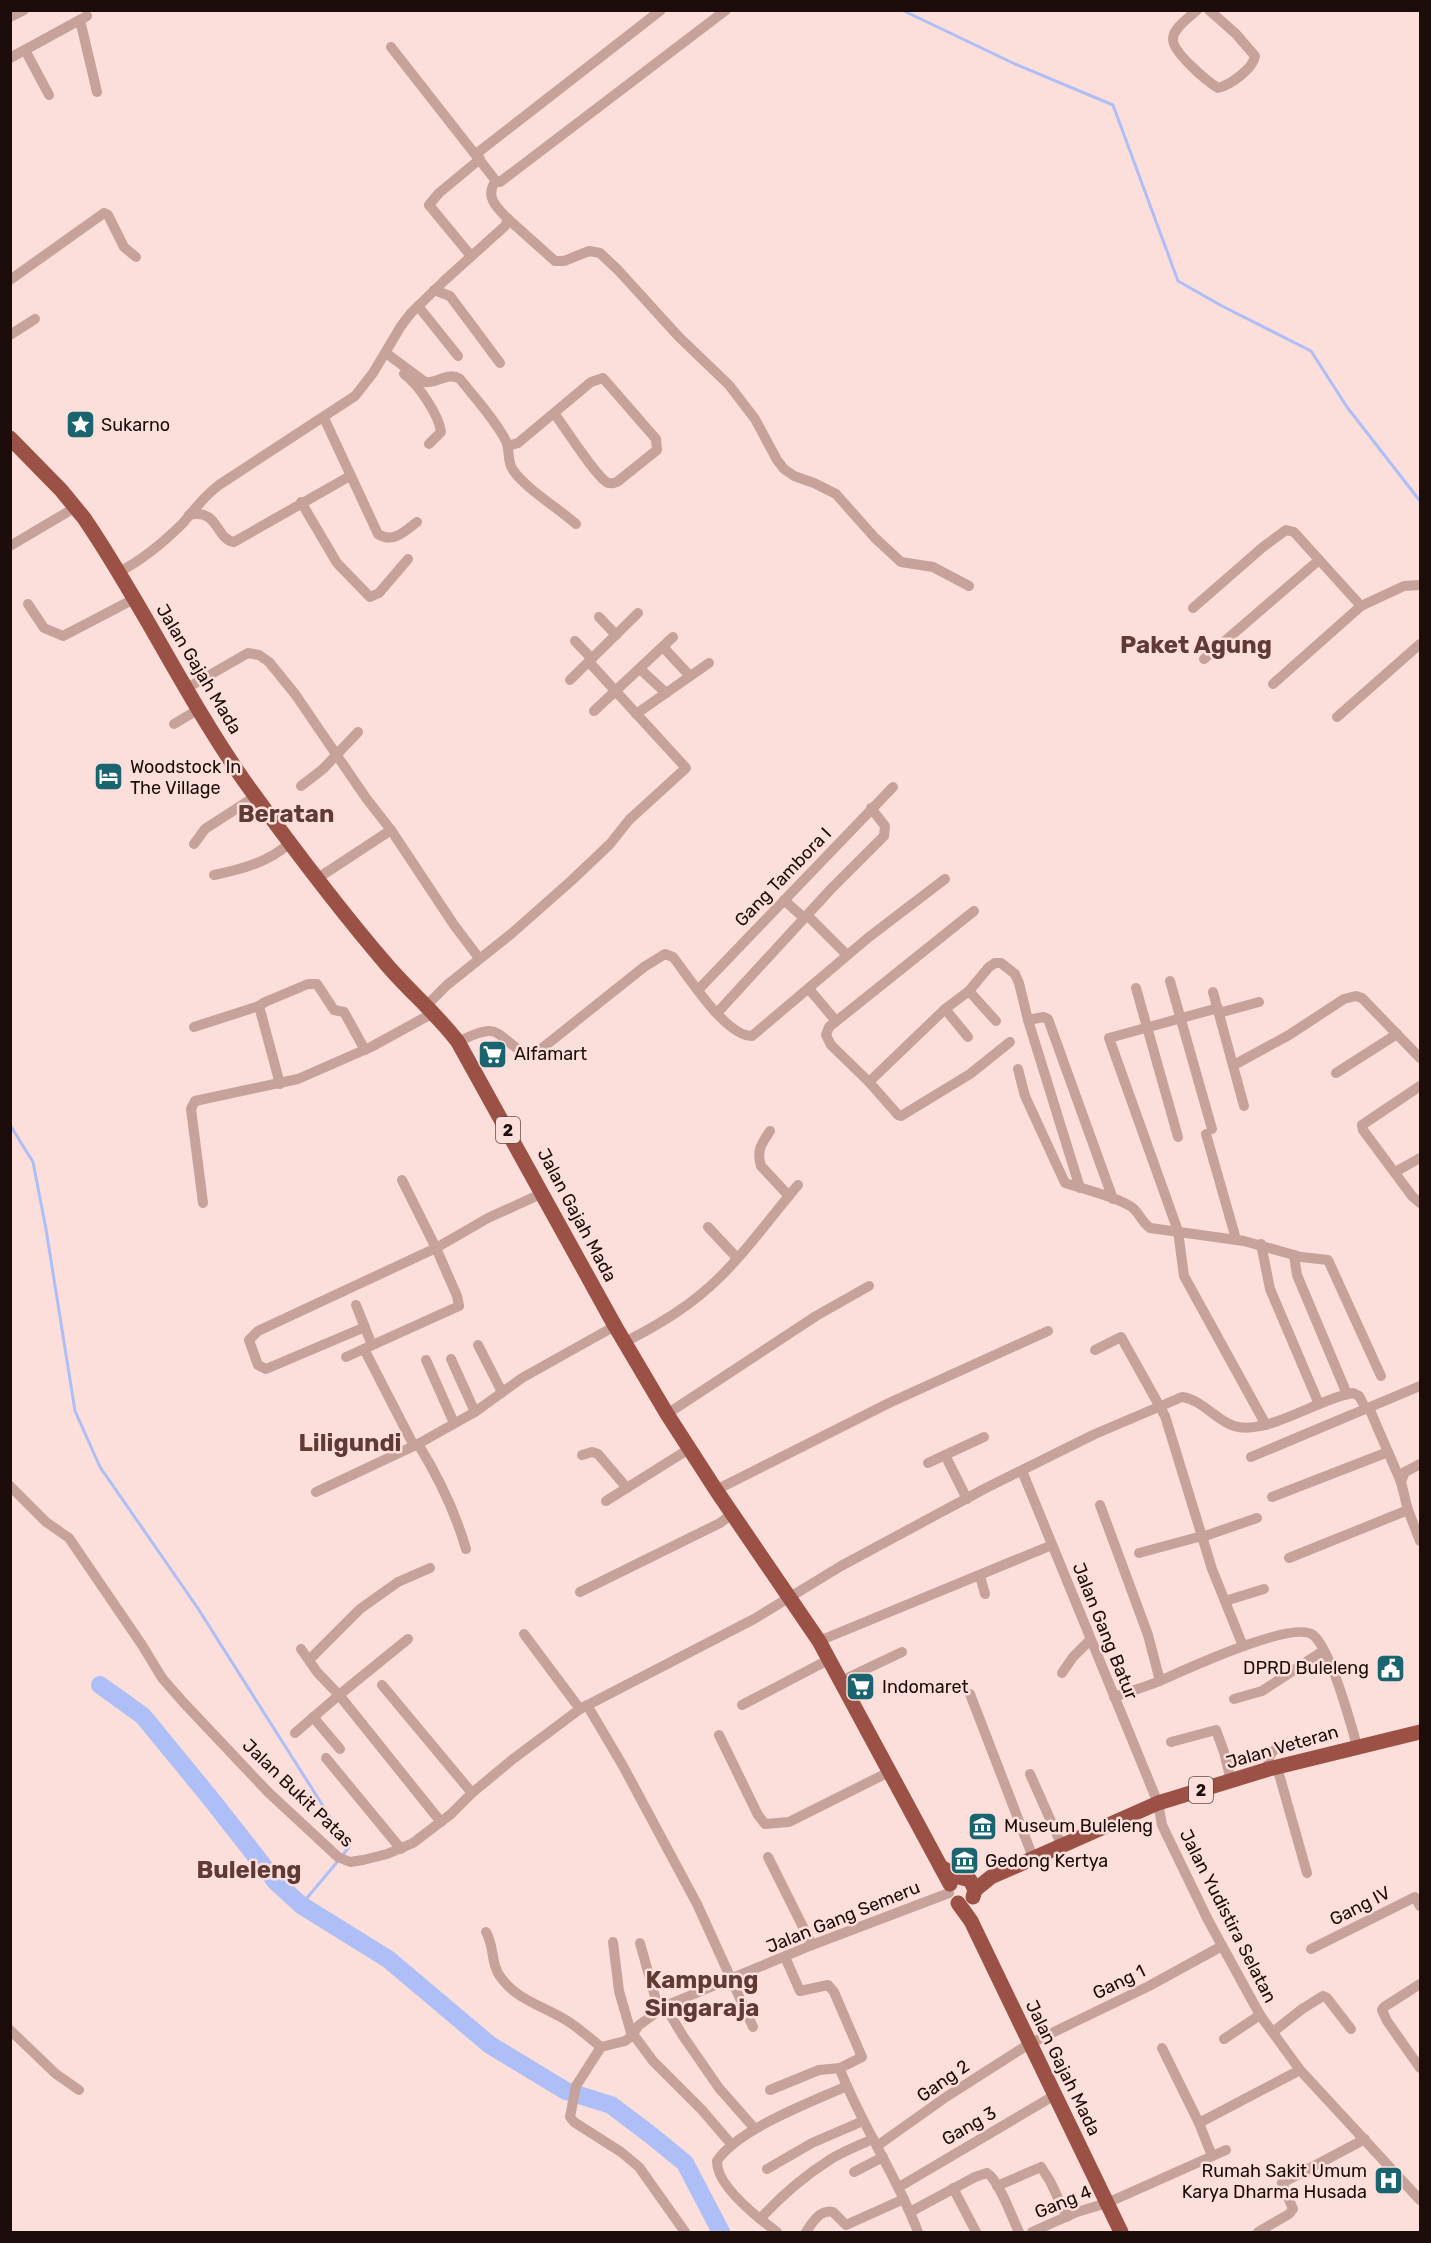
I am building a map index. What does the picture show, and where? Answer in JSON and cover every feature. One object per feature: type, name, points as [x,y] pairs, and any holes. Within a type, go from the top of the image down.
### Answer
[{"type":"highway","name":"Jalan Gajah Mada","points":[[10,438],[76,507],[118,572],[199,709],[256,796],[368,943],[458,1042],[615,1326],[667,1414],[819,1641],[941,1867],[961,1890],[971,1921],[1121,2232]]},
{"type":"highway","name":"Jalan Veteran","points":[[961,1890],[1034,1860],[1158,1803],[1273,1768],[1420,1732]]},
{"type":"street","points":[[10,17],[24,10]]},
{"type":"street","points":[[471,256],[429,205],[478,157],[661,10]]},
{"type":"street","points":[[496,181],[503,181],[726,10]]},
{"type":"street","points":[[1197,10],[1177,29],[1173,39],[1175,48],[1218,88],[1225,86],[1251,65],[1255,56],[1236,34],[1209,10]]},
{"type":"street","points":[[10,58],[84,18],[96,92]]},
{"type":"street","points":[[391,47],[496,181]]},
{"type":"street","points":[[25,50],[49,94]]},
{"type":"street","points":[[496,181],[492,186],[491,196],[496,207],[548,257],[555,261],[564,261],[589,251],[600,253],[618,270],[679,337],[729,385],[755,419],[784,469],[794,476],[836,494],[875,538],[901,562],[933,567],[969,586]]},
{"type":"street","points":[[10,280],[104,213],[108,215],[124,247],[136,257]]},
{"type":"street","points":[[118,572],[159,544],[199,502],[219,485],[355,396],[384,356],[401,326],[418,306],[501,231],[508,219]]},
{"type":"street","points":[[434,290],[450,296],[500,363]]},
{"type":"street","points":[[418,306],[458,356]]},
{"type":"street","points":[[10,335],[35,320]]},
{"type":"street","points":[[384,356],[420,390],[439,422],[441,432],[429,444]]},
{"type":"street","points":[[384,356],[425,382],[433,382],[448,376],[460,379],[499,428],[508,446],[509,462],[519,477],[576,524]]},
{"type":"street","points":[[508,446],[518,443],[591,382],[603,378],[656,439],[657,450],[617,482],[609,483],[592,465],[554,413]]},
{"type":"street","points":[[324,418],[373,525],[382,537],[396,536],[417,522]]},
{"type":"street","points":[[189,515],[209,517],[229,541],[234,542],[350,476]]},
{"type":"street","points":[[302,502],[337,563],[370,597],[379,593],[408,559]]},
{"type":"street","points":[[10,546],[76,507]]},
{"type":"street","points":[[1193,608],[1284,530],[1293,532],[1361,606]]},
{"type":"street","points":[[1204,659],[1319,560]]},
{"type":"street","points":[[1273,684],[1361,606],[1404,586],[1420,585]]},
{"type":"street","points":[[28,604],[44,628],[63,636],[134,599]]},
{"type":"street","points":[[570,680],[638,613]]},
{"type":"street","points":[[598,617],[616,635]]},
{"type":"street","points":[[594,711],[673,638]]},
{"type":"street","points":[[204,1203],[192,1105],[200,1100],[298,1079],[365,1050],[429,1009],[447,985],[511,934],[571,881],[610,844],[630,820],[686,768],[616,692],[575,641]]},
{"type":"street","points":[[1337,717],[1420,644]]},
{"type":"street","points":[[663,647],[690,676]]},
{"type":"street","points":[[187,688],[243,654],[260,655],[268,662],[337,753],[479,958]]},
{"type":"street","points":[[636,714],[709,663]]},
{"type":"street","points":[[640,669],[666,693]]},
{"type":"street","points":[[174,724],[199,709]]},
{"type":"street","points":[[301,786],[322,769],[358,732]]},
{"type":"street","name":"Gang Tambora I","points":[[698,990],[893,787]]},
{"type":"street","points":[[194,844],[205,829],[256,796]]},
{"type":"street","points":[[717,1013],[806,916],[884,836],[885,826],[872,808]]},
{"type":"street","points":[[318,878],[391,831]]},
{"type":"street","points":[[214,875],[239,870],[269,858],[291,842]]},
{"type":"street","points":[[458,1042],[482,1031],[492,1030],[501,1034],[524,1054],[536,1053],[663,954],[673,957],[717,1013],[737,1030],[747,1036],[752,1036],[847,955],[945,879]]},
{"type":"street","points":[[784,900],[806,916],[847,955]]},
{"type":"street","points":[[974,911],[836,1021],[827,1031],[828,1040],[901,1116],[970,1074],[1010,1042]]},
{"type":"street","points":[[869,1082],[945,1009],[969,990],[989,967],[995,963],[1001,963],[1015,974],[1019,983],[1028,1020],[1080,1188]]},
{"type":"street","points":[[1170,981],[1236,1239]]},
{"type":"street","points":[[194,1027],[260,1006],[308,984],[317,984],[334,1010],[344,1012],[365,1050]]},
{"type":"street","points":[[1136,988],[1178,1137]]},
{"type":"street","points":[[809,989],[836,1021]]},
{"type":"street","points":[[969,990],[996,1021]]},
{"type":"street","points":[[1213,992],[1244,1106]]},
{"type":"street","points":[[1234,1065],[1289,1035],[1337,1003],[1352,996],[1362,998],[1420,1058]]},
{"type":"street","points":[[1259,1002],[1181,1018],[1109,1038],[1178,1231],[1184,1276],[1266,1425]]},
{"type":"street","points":[[260,1006],[260,1014],[280,1084]]},
{"type":"street","points":[[945,1009],[968,1037]]},
{"type":"street","points":[[1028,1020],[1044,1017],[1048,1019],[1113,1199]]},
{"type":"street","points":[[1336,1073],[1396,1034]]},
{"type":"street","points":[[1018,1069],[1025,1096],[1065,1183],[1134,1208],[1142,1222],[1150,1228],[1236,1239],[1294,1255],[1326,1258],[1330,1262],[1381,1376]]},
{"type":"street","points":[[1420,1086],[1362,1125],[1363,1130],[1412,1196],[1420,1203]]},
{"type":"street","points":[[770,1131],[759,1148],[759,1160],[761,1166],[789,1196]]},
{"type":"street","points":[[1395,1172],[1420,1158]]},
{"type":"street","points":[[346,1357],[459,1306],[457,1296],[436,1248],[402,1180]]},
{"type":"street","points":[[625,1342],[658,1325],[687,1305],[720,1277],[798,1185]]},
{"type":"street","points":[[365,1327],[266,1369],[258,1365],[249,1340],[258,1331],[436,1248],[488,1218],[543,1193]]},
{"type":"street","points":[[708,1227],[737,1258]]},
{"type":"street","points":[[1261,1245],[1270,1289],[1319,1404]]},
{"type":"street","points":[[1294,1255],[1297,1275],[1347,1394]]},
{"type":"street","points":[[667,1414],[816,1316],[870,1286]]},
{"type":"street","points":[[356,1305],[365,1327],[368,1347],[416,1445],[441,1482],[466,1549]]},
{"type":"street","points":[[316,1492],[416,1445],[475,1412],[522,1378],[615,1326]]},
{"type":"street","points":[[716,1490],[833,1430],[1048,1331]]},
{"type":"street","points":[[1095,1350],[1121,1337],[1160,1406],[1202,1537],[1243,1646]]},
{"type":"street","points":[[478,1345],[502,1392]]},
{"type":"street","points":[[451,1359],[475,1412]]},
{"type":"street","points":[[426,1360],[454,1423]]},
{"type":"street","points":[[1251,1457],[1420,1386]]},
{"type":"street","points":[[789,1597],[858,1556],[1022,1471],[1095,1434],[1182,1397],[1193,1400],[1235,1426],[1266,1425],[1347,1394],[1353,1393],[1359,1396],[1368,1408],[1401,1482],[1408,1510],[1420,1541]]},
{"type":"street","points":[[928,1463],[984,1437]]},
{"type":"street","points":[[606,1501],[689,1449]]},
{"type":"street","points":[[582,1455],[592,1452],[598,1454],[627,1488]]},
{"type":"street","points":[[1272,1497],[1388,1452]]},
{"type":"street","points":[[945,1455],[967,1499]]},
{"type":"street","points":[[1401,1482],[1405,1472],[1420,1464]]},
{"type":"street","name":"Jalan Gang Batur","points":[[1022,1471],[1158,1803]]},
{"type":"street","name":"Jalan Bukit Patas","points":[[10,1486],[46,1522],[69,1538],[162,1678],[183,1702],[268,1792],[342,1859],[363,1860],[401,1849],[424,1837],[472,1793],[583,1707],[724,1635],[789,1597]]},
{"type":"street","points":[[1100,1505],[1148,1635],[1160,1681]]},
{"type":"street","points":[[1289,1558],[1408,1510]]},
{"type":"street","points":[[580,1592],[720,1523],[732,1514]]},
{"type":"street","points":[[1139,1553],[1202,1537],[1257,1518]]},
{"type":"street","points":[[819,1641],[1052,1545]]},
{"type":"street","points":[[309,1660],[360,1609],[398,1582],[430,1568]]},
{"type":"street","points":[[980,1576],[985,1594]]},
{"type":"street","points":[[1225,1601],[1264,1589]]},
{"type":"street","points":[[1114,1697],[1160,1681],[1243,1646],[1300,1631],[1316,1638],[1323,1651],[1357,1746]]},
{"type":"street","points":[[524,1634],[583,1707],[697,1904],[753,2027]]},
{"type":"street","points":[[295,1733],[408,1639]]},
{"type":"street","points":[[1062,1673],[1073,1657],[1090,1641]]},
{"type":"street","points":[[301,1649],[441,1822]]},
{"type":"street","points":[[1234,1699],[1262,1691],[1323,1651]]},
{"type":"street","points":[[841,1681],[902,1652]]},
{"type":"street","points":[[742,1705],[830,1659]]},
{"type":"street","points":[[382,1684],[472,1793]]},
{"type":"street","points":[[970,1694],[1034,1860]]},
{"type":"street","points":[[313,1717],[340,1749]]},
{"type":"street","points":[[1171,1742],[1216,1730],[1231,1781]]},
{"type":"street","points":[[720,1734],[765,1824],[789,1822],[889,1772]]},
{"type":"street","points":[[1285,1745],[1275,1748],[1268,1760],[1273,1768],[1307,1873]]},
{"type":"street","points":[[326,1758],[401,1849]]},
{"type":"street","points":[[1030,1774],[1062,1846]]},
{"type":"street","name":"Jalan Yudistira Selatan","points":[[1158,1803],[1167,1835],[1222,1946],[1260,2015],[1300,2070],[1420,2200]]},
{"type":"street","points":[[768,1857],[812,1945]]},
{"type":"street","name":"Jalan Gang Semeru","points":[[601,2047],[620,2043],[633,2035],[638,2026],[662,2008],[812,1945],[961,1890]]},
{"type":"street","name":"Gang IV","points":[[1311,1949],[1419,1899]]},
{"type":"street","points":[[486,1932],[491,1942],[493,1961],[502,1980],[519,1995],[572,2023],[601,2047],[576,2086],[570,2114],[574,2122],[621,2152],[639,2167],[686,2232]]},
{"type":"street","points":[[613,1942],[619,1991],[633,2035],[653,2061],[702,2110],[732,2145]]},
{"type":"street","points":[[640,1943],[662,2008],[723,2094],[755,2129]]},
{"type":"street","name":"Gang 1","points":[[1029,2044],[1149,1986],[1222,1946]]},
{"type":"street","points":[[770,2090],[819,2070],[840,2068],[862,2057],[834,1992],[828,1985],[800,1991],[785,1957]]},
{"type":"street","points":[[1420,1984],[1382,2010],[1387,2021],[1420,2068]]},
{"type":"street","points":[[1273,2032],[1323,1996],[1351,2029]]},
{"type":"street","points":[[1224,2039],[1260,2015]]},
{"type":"street","points":[[10,2030],[56,2074],[79,2090]]},
{"type":"street","name":"Gang 2","points":[[760,2218],[786,2192],[834,2157],[875,2142],[1029,2044]]},
{"type":"street","points":[[1162,2048],[1212,2156]]},
{"type":"street","points":[[840,2068],[863,2121],[899,2187],[918,2232]]},
{"type":"street","points":[[1199,2124],[1300,2070]]},
{"type":"street","points":[[777,2232],[735,2195],[721,2177],[717,2169],[717,2161],[732,2145],[755,2129],[847,2086]]},
{"type":"street","name":"Gang 3","points":[[899,2187],[1055,2095]]},
{"type":"street","points":[[767,2169],[812,2143],[863,2121]]},
{"type":"street","points":[[1258,2232],[1289,2214],[1293,2209],[1282,2183],[1365,2139]]},
{"type":"street","points":[[1107,2203],[1226,2150]]},
{"type":"street","points":[[854,2172],[883,2157]]},
{"type":"street","points":[[997,2186],[1041,2167],[1067,2217]]},
{"type":"street","points":[[910,2212],[953,2188],[987,2173],[997,2186],[1019,2232]]},
{"type":"street","points":[[953,2188],[976,2232]]},
{"type":"street","points":[[806,2232],[826,2211],[833,2212],[846,2225],[904,2199]]},
{"type":"street","name":"Gang 4","points":[[1032,2232],[1107,2203]]},
{"type":"waterway","points":[[902,10],[1015,64],[1113,105],[1178,281],[1311,351],[1347,407],[1420,501]]},
{"type":"waterway","points":[[10,1125],[33,1162],[75,1411],[100,1467],[197,1607],[349,1847],[342,1856]]},
{"type":"waterway","points":[[100,1685],[143,1716],[276,1882],[301,1905],[388,1959],[490,2045],[566,2091],[611,2105],[652,2136],[685,2163],[721,2232]]},
{"type":"waterway","points":[[301,1905],[338,1861]]},
{"type":"place","name":"Sukarno","points":[[80,425]]},
{"type":"place","name":"Woodstock In The Village","points":[[109,777]]},
{"type":"place","name":"Alfamart","points":[[493,1054]]},
{"type":"place","name":"DPRD Buleleng","points":[[1390,1668]]},
{"type":"place","name":"Indomaret","points":[[861,1687]]},
{"type":"place","name":"Museum Buleleng","points":[[983,1826]]},
{"type":"place","name":"Gedong Kertya","points":[[964,1861]]},
{"type":"place","name":"Rumah Sakit Umum Karya Dharma Husada","points":[[1388,2181]]},
{"type":"district","name":"Paket Agung","points":[[1196,645]]},
{"type":"district","name":"Beratan","points":[[286,814]]},
{"type":"district","name":"Liligundi","points":[[350,1443]]},
{"type":"district","name":"Buleleng","points":[[249,1870]]},
{"type":"district","name":"Kampung Singaraja","points":[[702,1994]]}]
